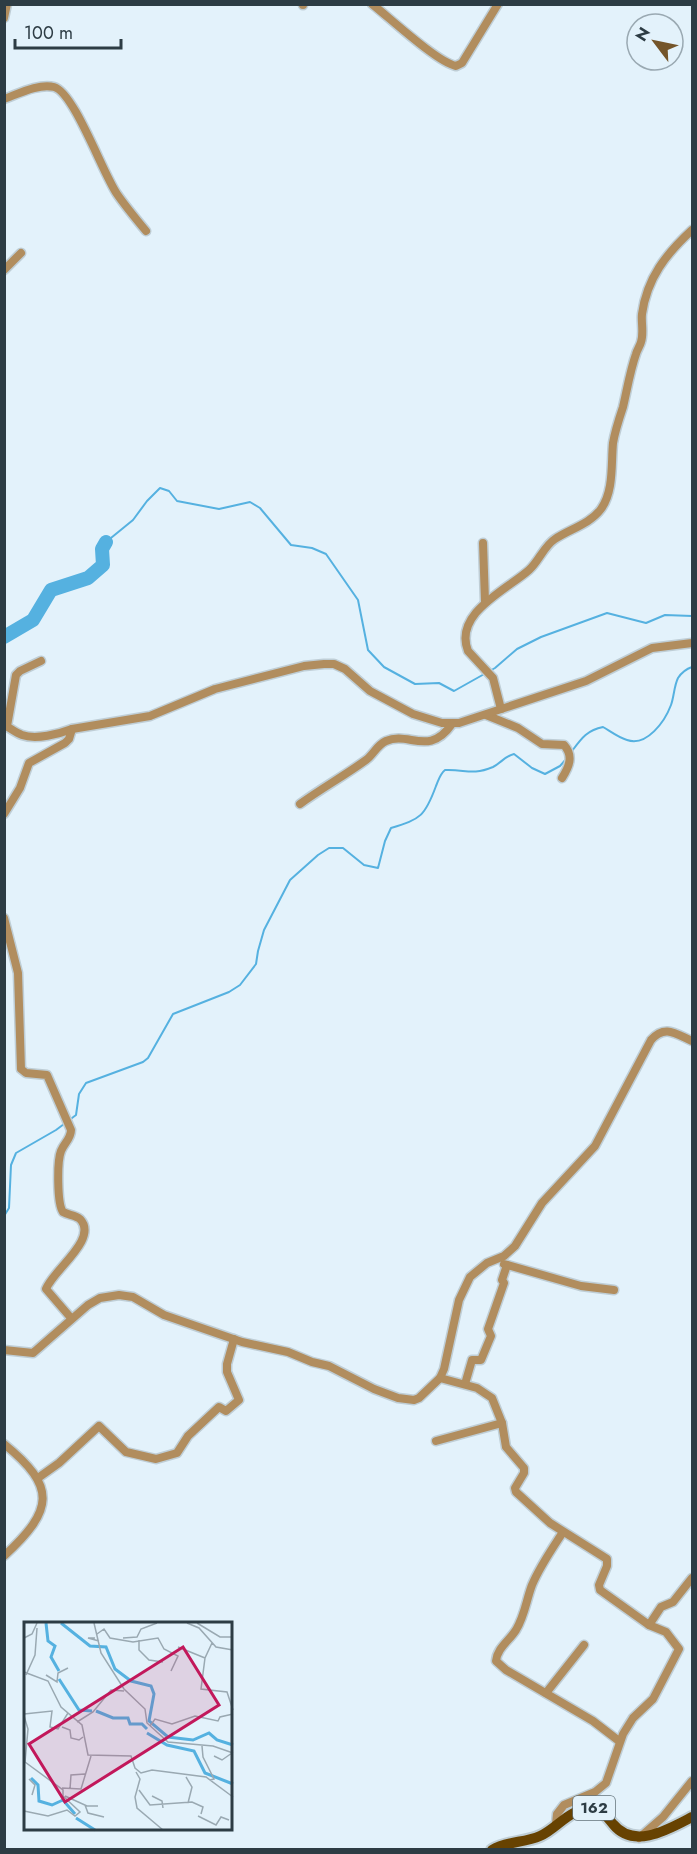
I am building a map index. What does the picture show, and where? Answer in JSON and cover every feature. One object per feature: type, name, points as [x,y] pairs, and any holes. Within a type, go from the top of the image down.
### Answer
[{"type":"main road","name":"162","points":[[492,1850],[507,1843],[541,1836],[556,1824],[580,1811],[594,1808],[606,1814],[618,1829],[639,1838]]},
{"type":"main road","points":[[639,1838],[693,1817]]},
{"type":"street","points":[[4,18],[7,4]]},
{"type":"street","points":[[372,4],[429,50],[456,66],[462,63],[498,4]]},
{"type":"street","points":[[4,99],[44,87],[53,87],[62,91],[75,110],[117,194],[146,231]]},
{"type":"street","points":[[501,709],[493,678],[468,651],[466,632],[485,601],[527,572],[554,540],[590,520],[601,510],[607,499],[614,441],[635,356],[641,342],[642,315],[647,296],[657,270],[671,249],[693,230]]},
{"type":"street","points":[[4,270],[21,253]]},
{"type":"street","points":[[483,543],[485,601]]},
{"type":"street","points":[[41,661],[16,675],[6,726],[23,736],[64,732],[150,716],[215,689],[304,666],[324,664],[334,664],[345,669],[370,691],[413,714],[452,724],[486,715],[586,681],[625,663],[644,651],[659,646],[693,643]]},
{"type":"street","points":[[486,715],[518,728],[542,744],[566,747],[570,759],[562,778]]},
{"type":"street","points":[[300,804],[369,758],[383,742],[392,740],[421,742],[436,739],[443,735],[452,724]]},
{"type":"street","points":[[4,814],[17,795],[29,763],[64,743],[71,735],[72,729]]},
{"type":"street","points":[[4,918],[18,973],[21,1069],[26,1073],[47,1075],[67,1117],[71,1135],[59,1157],[59,1204],[63,1212],[80,1219],[85,1233],[79,1247],[52,1278],[46,1289],[71,1318]]},
{"type":"street","points":[[4,1350],[33,1353],[71,1318],[100,1298],[127,1296],[141,1301],[164,1315],[234,1339],[288,1352],[329,1366],[374,1389],[408,1400],[419,1398],[440,1378],[444,1369],[462,1291],[473,1274],[487,1263],[504,1256],[515,1246],[542,1203],[595,1146],[646,1046],[659,1031],[665,1030],[693,1041]]},
{"type":"street","points":[[495,1261],[580,1286],[614,1290]]},
{"type":"street","points":[[465,1384],[472,1360],[481,1360],[491,1336],[488,1329],[504,1283],[502,1280],[507,1264]]},
{"type":"street","points":[[38,1478],[49,1471],[99,1426],[126,1452],[156,1458],[177,1453],[188,1436],[219,1407],[226,1411],[239,1400],[227,1372],[234,1339]]},
{"type":"street","points":[[440,1378],[484,1391],[492,1398],[502,1423],[506,1447],[523,1464],[525,1470],[515,1488],[516,1492],[563,1532],[607,1559],[608,1564],[599,1585],[600,1590],[649,1625],[666,1632],[679,1649],[653,1699],[633,1718],[619,1742],[606,1783],[596,1792],[564,1805],[556,1814],[556,1824]]},
{"type":"street","points":[[436,1441],[502,1423]]},
{"type":"street","points":[[4,1444],[24,1460],[38,1478],[43,1489],[35,1523],[4,1556]]},
{"type":"street","points":[[563,1532],[547,1555],[533,1583],[524,1615],[496,1659],[498,1664],[506,1670],[593,1721],[619,1742]]},
{"type":"street","points":[[649,1625],[661,1607],[674,1602],[693,1578]]},
{"type":"street","points":[[546,1694],[584,1645]]},
{"type":"street","points":[[639,1838],[663,1817],[693,1781]]},
{"type":"waterway","points":[[106,542],[133,520],[160,488],[169,491],[177,501],[219,509],[250,502],[260,508],[291,545],[312,548],[326,554],[358,600],[368,650],[384,667],[415,684],[439,683],[454,691],[495,668],[517,649],[541,637],[607,613],[646,623],[665,615],[692,616]]},
{"type":"waterway","points":[[4,637],[33,620],[51,590],[88,578],[103,565],[102,549],[106,542]]},
{"type":"waterway","points":[[572,751],[582,739],[597,728],[603,727],[627,740],[641,740],[648,736],[660,725],[668,711],[678,678],[692,667]]},
{"type":"waterway","points":[[4,1216],[9,1208],[11,1165],[16,1153],[56,1130],[76,1115],[79,1094],[86,1083],[143,1062],[148,1058],[173,1014],[229,992],[240,985],[256,964],[264,930],[290,880],[318,855],[329,848],[343,848],[364,865],[378,868],[391,828],[421,815],[429,804],[445,770],[474,772],[485,770],[514,754],[532,768],[545,774],[560,766],[567,758]]}]
